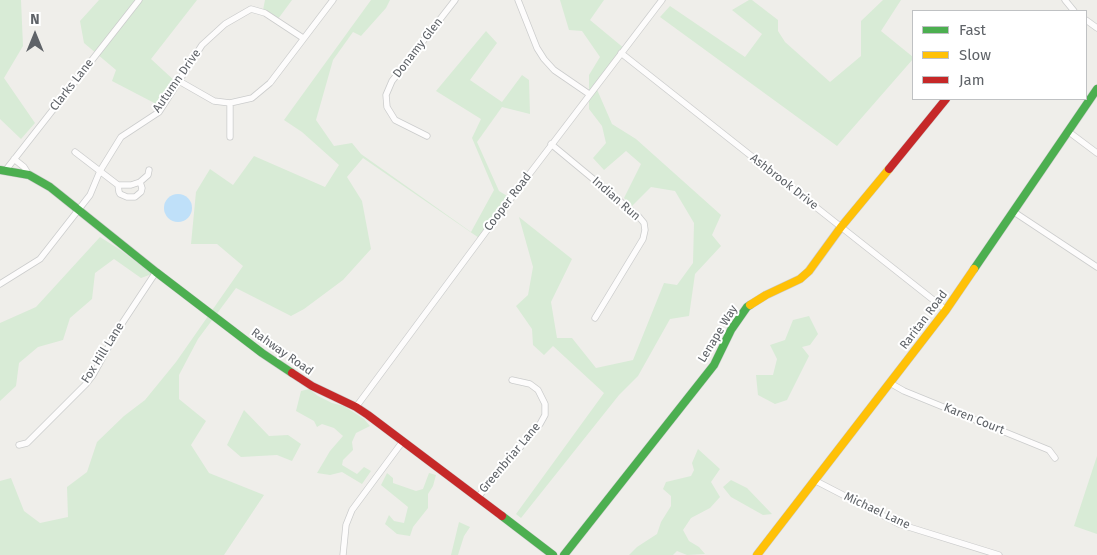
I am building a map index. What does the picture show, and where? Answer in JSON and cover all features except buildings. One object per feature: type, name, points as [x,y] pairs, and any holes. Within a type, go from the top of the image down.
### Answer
[{"type":"street","name":"Clarks Lane","points":[[3,170],[14,159],[139,0]]},
{"type":"street","points":[[180,81],[214,101],[230,104],[252,98],[270,83],[334,0]]},
{"type":"street","name":"Donamy Glen","points":[[427,136],[395,120],[387,107],[386,95],[392,81],[455,0]]},
{"type":"street","points":[[518,0],[537,48],[544,59],[554,70],[589,94]]},
{"type":"street","name":"Cooper Road","points":[[356,407],[551,144],[662,0]]},
{"type":"street","points":[[1065,0],[1073,10]]},
{"type":"street","name":"Autumn Drive","points":[[0,284],[40,259],[90,195],[100,171],[120,137],[158,112],[202,46],[225,24],[251,9],[265,13],[303,38]]},
{"type":"street","name":"Ashbrook Drive","points":[[621,54],[946,310]]},
{"type":"street","name":"Raritan Road","points":[[757,555],[946,310],[1097,89]]},
{"type":"street","name":"Lenape Way","points":[[564,555],[714,365],[731,330],[747,307],[766,295],[800,279],[809,271],[841,227],[945,100]]},
{"type":"street","points":[[230,104],[230,137]]},
{"type":"street","points":[[1069,132],[1097,153]]},
{"type":"street","name":"Indian Run","points":[[551,144],[640,217],[644,223],[645,230],[642,239],[595,318]]},
{"type":"street","points":[[75,152],[118,184],[131,185],[140,182],[145,179],[150,170]]},
{"type":"street","points":[[14,159],[24,167],[29,175]]},
{"type":"street","name":"Rahway Road","points":[[3,170],[29,175],[50,187],[156,272],[286,369],[312,386],[356,407],[478,497],[552,555]]},
{"type":"street","points":[[118,184],[118,192],[120,194],[127,197],[135,197],[141,192],[140,182]]},
{"type":"street","points":[[1014,212],[1097,267]]},
{"type":"street","name":"Fox Hill Lane","points":[[19,446],[27,443],[86,384],[119,328],[156,272]]},
{"type":"street","name":"Greenbriar Lane","points":[[478,497],[540,424],[545,415],[545,404],[538,390],[530,384],[512,380]]},
{"type":"street","name":"Karen Court","points":[[890,383],[904,391],[1049,450],[1055,458]]},
{"type":"street","points":[[343,555],[346,525],[352,510],[403,441]]},
{"type":"street","name":"Michael Lane","points":[[814,480],[899,524],[999,555]]},
{"type":"green space","points":[[0,0],[21,0],[23,46],[4,78],[35,123],[21,139],[0,119]]},
{"type":"green space","points":[[99,0],[197,0],[151,59],[177,83],[162,107],[112,81],[116,70],[84,43],[80,21]]},
{"type":"green space","points":[[265,0],[292,0],[278,19],[263,10]]},
{"type":"green space","points":[[371,0],[390,0],[386,8],[361,36],[353,32],[333,60],[316,120],[334,146],[352,143],[361,154],[471,232],[494,190],[472,138],[481,119],[436,91],[486,31],[497,43],[470,80],[502,102],[522,75],[529,80],[530,114],[502,107],[477,142],[499,191],[512,199],[482,240],[363,158],[347,177],[362,201],[371,249],[343,280],[304,309],[291,316],[236,288],[198,339],[179,375],[179,399],[206,421],[191,445],[209,473],[264,495],[224,555],[0,555],[0,481],[11,478],[24,511],[40,523],[68,517],[67,487],[87,472],[97,442],[124,416],[145,400],[176,362],[243,266],[217,244],[191,244],[196,192],[210,169],[233,185],[254,156],[325,187],[339,165],[302,132],[284,120]]},
{"type":"green space","points":[[560,0],[604,0],[590,20],[625,49],[595,85],[612,124],[636,139],[721,215],[712,235],[721,246],[695,274],[689,316],[670,319],[638,376],[619,395],[521,518],[516,514],[604,393],[553,346],[544,355],[533,345],[532,329],[516,306],[528,295],[533,267],[519,217],[572,259],[551,302],[557,338],[572,338],[596,368],[633,360],[664,283],[677,285],[693,263],[694,223],[675,191],[651,187],[632,206],[624,198],[641,164],[626,151],[604,170],[593,158],[606,143],[602,126],[589,109],[589,75],[600,57],[582,31],[569,30]]},
{"type":"green space","points":[[752,0],[778,20],[778,31],[785,42],[830,82],[861,56],[861,21],[883,0],[901,0],[881,31],[912,56],[912,60],[837,146],[660,17],[670,6],[745,57],[762,34],[732,10]]},
{"type":"green space","points":[[100,237],[152,274],[141,278],[114,259],[95,273],[92,299],[70,318],[63,340],[38,347],[19,363],[16,386],[0,401],[0,323],[36,307]]},
{"type":"green space","points":[[809,316],[818,334],[810,345],[802,347],[809,356],[787,400],[775,404],[758,395],[756,375],[773,375],[777,359],[770,345],[785,340],[793,320]]},
{"type":"green space","points":[[309,389],[332,403],[344,406],[364,419],[370,426],[356,433],[352,442],[353,450],[343,460],[342,465],[357,474],[364,467],[371,471],[362,484],[342,472],[330,475],[317,473],[330,451],[343,436],[334,428],[322,424],[317,427],[314,421],[296,411],[301,391]]},
{"type":"green space","points":[[244,410],[269,436],[288,435],[301,444],[292,461],[277,455],[241,457],[227,445]]},
{"type":"green space","points":[[698,449],[720,469],[711,482],[720,497],[710,508],[691,518],[683,530],[689,541],[699,547],[705,554],[687,555],[677,551],[673,555],[629,555],[637,547],[657,534],[661,522],[671,506],[671,496],[663,489],[666,482],[691,476],[694,470],[692,463]]},
{"type":"green space","points":[[1097,456],[1097,534],[1074,526]]},
{"type":"green space","points":[[387,473],[393,478],[393,483],[416,491],[423,489],[429,473],[436,475],[433,486],[428,494],[428,508],[413,527],[410,536],[397,534],[385,524],[389,515],[394,521],[404,523],[408,507],[381,485]]},
{"type":"green space","points":[[731,480],[747,488],[772,514],[763,515],[731,497],[723,487]]},
{"type":"green space","points":[[459,522],[470,527],[464,536],[458,555],[451,555]]},
{"type":"water","points":[[178,194],[188,198],[192,208],[188,218],[178,222],[168,218],[164,208],[168,198]]},
{"type":"traffic: fast","points":[[974,269],[1097,89]]},
{"type":"traffic: fast","points":[[0,170],[29,175],[50,187],[156,272],[262,353],[292,373]]},
{"type":"traffic: fast","points":[[564,555],[714,365],[731,330],[750,305]]},
{"type":"traffic: fast","points":[[502,516],[553,555]]},
{"type":"traffic: slow","points":[[750,305],[800,279],[809,271],[841,227],[889,169]]},
{"type":"traffic: slow","points":[[757,555],[946,310],[974,269]]},
{"type":"traffic: jam","points":[[889,169],[945,100]]},
{"type":"traffic: jam","points":[[292,373],[312,386],[356,407],[368,415],[502,516]]}]
